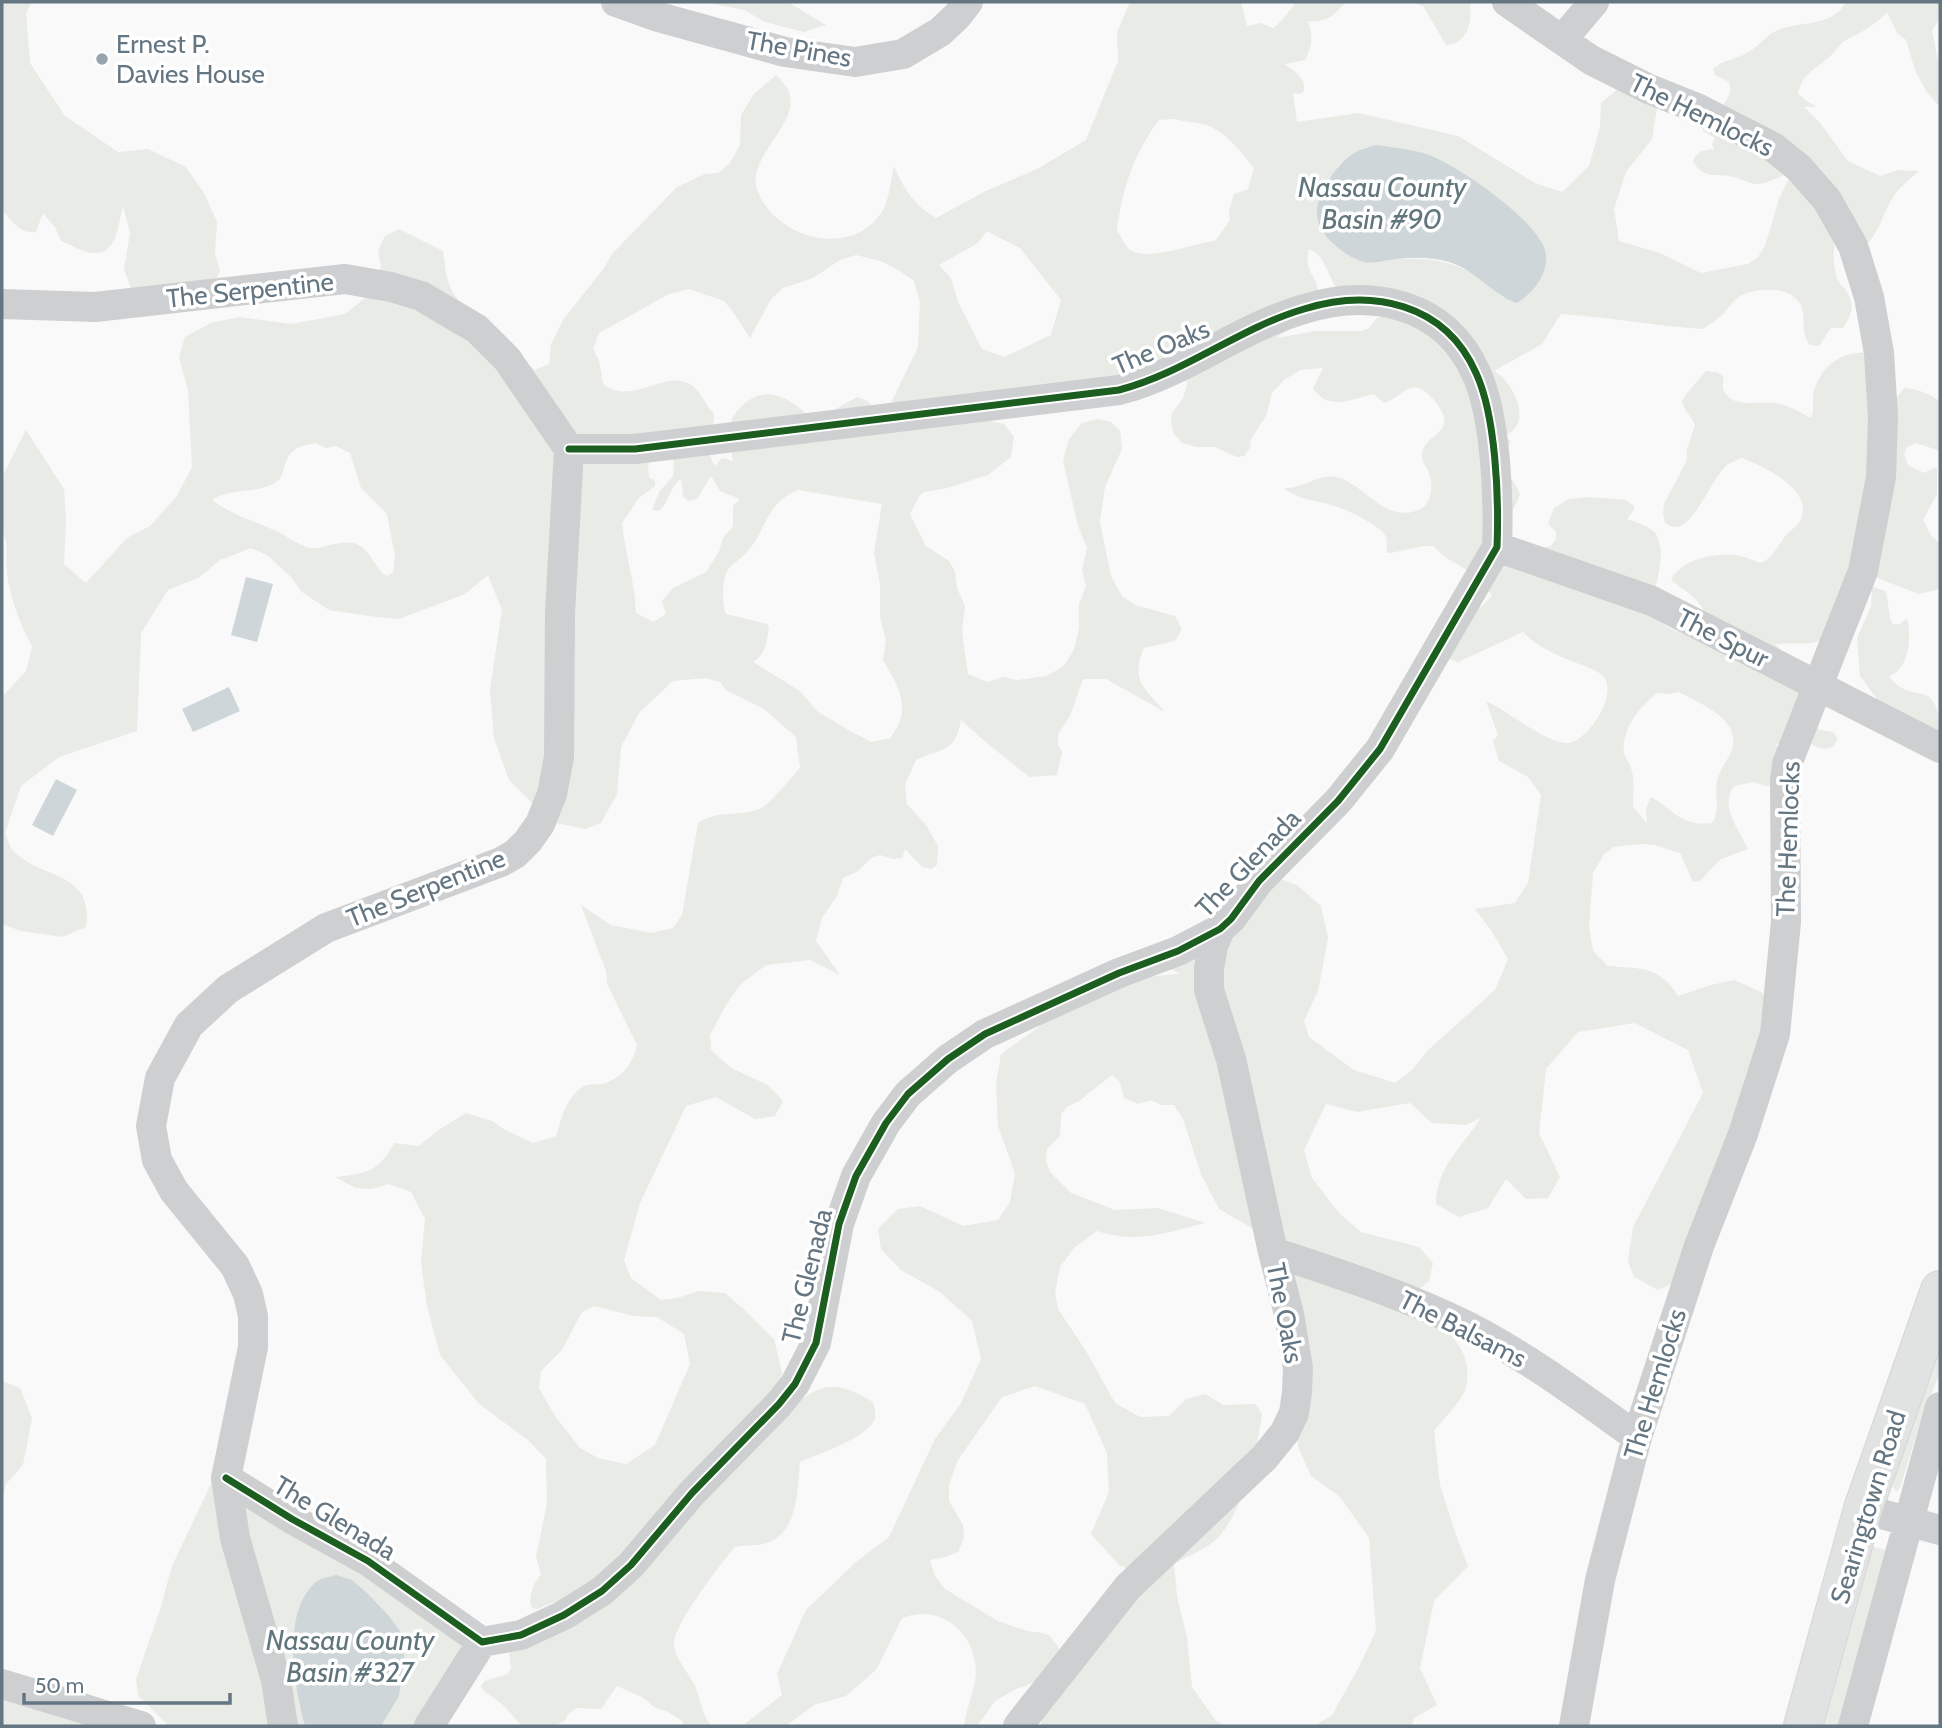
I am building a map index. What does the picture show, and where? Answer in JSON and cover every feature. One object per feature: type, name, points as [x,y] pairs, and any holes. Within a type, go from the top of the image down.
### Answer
[{"type":"main road","name":"Searingtown Road","points":[[1803,1726],[1863,1509],[1940,1290]]},
{"type":"street","name":"The Pines","points":[[615,2],[655,16],[785,52],[855,62],[903,54],[940,32],[968,2]]},
{"type":"street","name":"The Hemlocks","points":[[1507,2],[1615,73],[1699,109],[1773,147],[1799,168],[1827,200],[1853,246],[1869,297],[1879,353],[1883,417],[1881,477],[1863,571],[1819,687],[1792,748],[1785,781],[1786,922],[1775,1034],[1744,1134],[1699,1246],[1637,1437],[1600,1580],[1574,1726]]},
{"type":"street","points":[[1562,40],[1594,2]]},
{"type":"street","name":"The Serpentine","points":[[2,304],[95,307],[335,280],[391,287],[421,296],[477,329],[507,359],[569,450],[560,613],[559,757],[552,794],[540,824],[515,854],[501,862],[326,928],[228,989],[190,1025],[160,1078],[151,1126],[157,1160],[174,1191],[235,1266],[243,1282],[253,1316],[253,1347],[226,1478],[234,1538],[276,1680],[283,1726]]},
{"type":"street","name":"The Oaks","points":[[569,450],[635,449],[1119,390],[1155,378],[1248,331],[1302,309],[1332,302],[1372,300],[1399,304],[1426,315],[1459,346],[1476,372],[1485,400],[1493,451],[1499,510],[1497,547]]},
{"type":"street","name":"The Spur","points":[[1497,547],[1651,601],[1940,748]]},
{"type":"street","name":"The Glenada","points":[[226,1478],[368,1561],[482,1642],[521,1635],[564,1615],[602,1591],[631,1565],[692,1493],[779,1404],[795,1384],[816,1343],[839,1224],[856,1176],[886,1123],[908,1094],[948,1059],[985,1034],[1119,973],[1152,962],[1220,929],[1241,907],[1271,867],[1346,793],[1380,749],[1497,547]]},
{"type":"street","name":"The Oaks","points":[[1018,1726],[1128,1587],[1264,1458],[1290,1423],[1297,1392],[1296,1354],[1289,1314],[1231,1059],[1209,990],[1209,968],[1213,946],[1220,929]]},
{"type":"street","points":[[1152,962],[1182,974],[1209,990]]},
{"type":"street","name":"The Balsams","points":[[1273,1252],[1398,1295],[1468,1327],[1538,1367],[1637,1437]]},
{"type":"street","name":"Searingtown Road","points":[[1853,1726],[1940,1407]]},
{"type":"street","points":[[1863,1509],[1940,1530]]},
{"type":"street","points":[[429,1726],[482,1642]]},
{"type":"street","points":[[2,1684],[141,1726]]},
{"type":"shaded area","points":[[2,2],[32,2],[26,13],[30,63],[65,116],[118,152],[148,149],[186,167],[204,193],[217,222],[215,253],[220,271],[213,285],[132,290],[124,270],[130,233],[123,206],[116,237],[108,249],[93,253],[61,241],[55,227],[43,213],[36,232],[30,232],[20,229],[2,211]]},
{"type":"shaded area","points":[[704,2],[788,2],[826,25],[804,32],[765,22],[744,10]]},
{"type":"shaded area","points":[[1130,2],[1241,2],[1247,26],[1261,23],[1273,28],[1296,2],[1345,2],[1329,18],[1308,21],[1311,41],[1305,60],[1284,64],[1298,75],[1304,86],[1304,91],[1300,94],[1293,93],[1297,122],[1358,113],[1458,136],[1535,183],[1562,192],[1589,166],[1600,127],[1601,103],[1620,87],[1657,108],[1652,139],[1626,172],[1614,209],[1619,241],[1660,253],[1701,273],[1748,264],[1758,257],[1765,246],[1779,199],[1792,172],[1756,184],[1733,177],[1707,174],[1693,162],[1700,152],[1714,149],[1712,144],[1715,138],[1703,131],[1701,124],[1722,106],[1729,95],[1729,82],[1715,75],[1713,69],[1743,55],[1778,30],[1833,16],[1846,2],[1940,2],[1940,19],[1932,30],[1940,71],[1940,107],[1926,91],[1915,70],[1906,40],[1897,33],[1887,12],[1872,25],[1842,43],[1808,74],[1800,86],[1798,93],[1817,107],[1804,107],[1821,124],[1848,161],[1880,176],[1898,170],[1919,171],[1895,194],[1868,243],[1836,233],[1833,256],[1835,272],[1852,306],[1843,328],[1831,328],[1819,346],[1810,345],[1805,335],[1800,304],[1788,293],[1772,290],[1755,291],[1740,296],[1721,316],[1703,329],[1561,314],[1542,344],[1494,371],[1509,385],[1518,405],[1518,424],[1502,436],[1511,441],[1506,449],[1505,474],[1514,482],[1520,494],[1514,508],[1488,531],[1540,548],[1551,546],[1556,539],[1556,532],[1548,524],[1554,508],[1569,499],[1588,497],[1626,500],[1634,506],[1627,519],[1651,529],[1656,534],[1661,552],[1659,573],[1647,612],[1668,627],[1692,636],[1705,613],[1694,598],[1671,580],[1676,573],[1692,562],[1712,556],[1731,555],[1761,563],[1772,555],[1786,535],[1798,524],[1803,513],[1802,502],[1786,482],[1763,467],[1742,458],[1721,471],[1696,511],[1682,525],[1675,527],[1665,523],[1664,504],[1687,460],[1687,449],[1695,425],[1682,401],[1686,394],[1706,371],[1716,372],[1723,376],[1724,391],[1734,400],[1780,404],[1811,418],[1815,387],[1824,371],[1846,355],[1865,353],[1893,399],[1904,388],[1923,392],[1940,401],[1940,451],[1916,443],[1907,447],[1904,454],[1908,465],[1923,473],[1937,467],[1937,494],[1923,520],[1932,537],[1940,543],[1940,589],[1919,594],[1867,574],[1860,582],[1885,591],[1893,624],[1900,624],[1907,618],[1909,643],[1905,660],[1896,673],[1889,676],[1898,686],[1930,698],[1939,719],[1940,740],[1885,710],[1860,676],[1857,638],[1871,607],[1872,591],[1860,608],[1829,637],[1809,643],[1775,644],[1793,663],[1813,726],[1833,732],[1838,739],[1833,747],[1826,749],[1806,740],[1776,744],[1781,754],[1776,785],[1765,786],[1754,782],[1734,786],[1730,794],[1729,810],[1748,849],[1721,859],[1700,881],[1693,882],[1680,853],[1642,844],[1614,847],[1604,854],[1593,873],[1589,926],[1593,951],[1608,966],[1648,970],[1664,979],[1678,996],[1735,980],[1763,993],[1775,1034],[1673,1283],[1658,1290],[1634,1277],[1628,1262],[1633,1227],[1703,1093],[1688,1050],[1635,1023],[1578,1032],[1546,1069],[1539,1133],[1560,1177],[1548,1198],[1526,1199],[1506,1179],[1488,1208],[1459,1217],[1436,1204],[1437,1191],[1452,1158],[1481,1118],[1465,1125],[1432,1123],[1410,1103],[1357,1112],[1326,1104],[1304,1150],[1312,1178],[1339,1213],[1361,1232],[1419,1247],[1433,1263],[1429,1281],[1407,1299],[1451,1335],[1465,1358],[1468,1372],[1464,1392],[1434,1431],[1440,1485],[1468,1566],[1434,1601],[1420,1668],[1437,1705],[1414,1718],[1412,1726],[1314,1726],[1332,1715],[1376,1631],[1369,1538],[1340,1497],[1311,1476],[1299,1449],[1295,1427],[1290,1285],[1298,1271],[1278,1243],[1219,1209],[1201,1174],[1183,1119],[1174,1105],[1161,1105],[1151,1100],[1138,1104],[1124,1098],[1120,1082],[1112,1075],[1079,1101],[1068,1106],[1061,1114],[1060,1136],[1047,1149],[1046,1161],[1050,1172],[1071,1193],[1115,1210],[1158,1208],[1205,1223],[1138,1237],[1097,1231],[1074,1248],[1060,1267],[1055,1293],[1058,1309],[1086,1351],[1115,1403],[1140,1417],[1169,1416],[1186,1399],[1205,1394],[1223,1405],[1256,1404],[1262,1414],[1252,1465],[1232,1518],[1212,1543],[1174,1564],[1177,1597],[1187,1637],[1192,1687],[1216,1721],[1226,1726],[1041,1726],[1039,1681],[1016,1689],[995,1701],[978,1725],[964,1726],[976,1673],[970,1645],[953,1624],[930,1614],[916,1614],[902,1618],[876,1670],[846,1696],[814,1705],[786,1726],[742,1726],[782,1695],[777,1674],[806,1610],[856,1562],[889,1537],[935,1439],[961,1403],[981,1359],[972,1321],[940,1292],[901,1270],[881,1249],[878,1229],[898,1209],[920,1206],[963,1226],[998,1220],[1010,1202],[1015,1173],[998,1126],[996,1084],[1001,1054],[1068,1006],[1153,976],[1180,974],[1167,967],[1278,878],[1297,885],[1321,906],[1328,938],[1318,991],[1304,1021],[1309,1037],[1354,1070],[1395,1083],[1495,990],[1508,959],[1475,909],[1515,903],[1528,883],[1541,795],[1528,777],[1499,761],[1493,741],[1498,735],[1486,701],[1548,738],[1567,743],[1575,741],[1592,726],[1607,694],[1607,684],[1603,676],[1547,650],[1523,632],[1458,662],[1449,659],[1471,617],[1492,596],[1479,577],[1445,557],[1433,546],[1387,553],[1386,537],[1371,524],[1355,514],[1302,498],[1284,488],[1333,476],[1349,482],[1376,502],[1394,511],[1405,513],[1422,508],[1429,500],[1431,488],[1422,452],[1442,428],[1444,421],[1442,411],[1433,399],[1419,388],[1408,389],[1384,403],[1374,394],[1333,402],[1326,400],[1313,388],[1323,368],[1300,370],[1284,380],[1272,393],[1266,416],[1251,439],[1250,448],[1244,456],[1237,457],[1214,447],[1196,447],[1182,443],[1174,434],[1172,413],[1183,398],[1188,382],[1172,377],[974,417],[1004,424],[1014,437],[1011,457],[988,475],[924,492],[910,514],[926,546],[949,561],[955,571],[957,588],[965,606],[962,632],[968,674],[987,682],[1003,677],[1017,680],[1047,676],[1064,666],[1074,649],[1079,628],[1079,604],[1086,586],[1082,570],[1087,548],[1078,526],[1063,461],[1069,439],[1082,423],[1098,419],[1111,422],[1120,431],[1122,449],[1105,487],[1100,522],[1111,576],[1122,596],[1135,605],[1175,616],[1182,629],[1175,641],[1144,648],[1138,668],[1141,683],[1165,712],[1106,679],[1083,679],[1070,716],[1058,734],[1058,745],[1062,752],[1057,775],[1029,777],[961,720],[952,744],[916,760],[905,784],[907,804],[926,825],[938,846],[937,865],[931,869],[922,867],[905,849],[902,858],[893,859],[880,855],[871,858],[858,871],[843,878],[837,896],[822,918],[816,941],[840,975],[810,960],[766,965],[740,985],[726,1005],[710,1035],[711,1050],[731,1068],[768,1085],[783,1101],[775,1116],[755,1119],[716,1097],[686,1106],[640,1203],[624,1260],[631,1278],[661,1300],[698,1291],[725,1293],[748,1313],[774,1339],[782,1373],[780,1415],[814,1391],[834,1387],[873,1402],[875,1418],[864,1432],[854,1438],[800,1462],[797,1498],[784,1531],[764,1544],[735,1547],[682,1621],[674,1648],[695,1686],[711,1726],[684,1726],[681,1720],[666,1711],[617,1686],[601,1709],[577,1708],[569,1713],[565,1721],[554,1726],[522,1726],[481,1686],[485,1681],[508,1674],[511,1668],[509,1651],[564,1603],[551,1603],[538,1609],[532,1608],[530,1599],[541,1574],[536,1557],[547,1503],[546,1459],[528,1440],[479,1404],[440,1355],[427,1306],[421,1263],[425,1219],[411,1192],[389,1184],[372,1189],[356,1188],[335,1177],[370,1170],[383,1160],[394,1143],[419,1146],[466,1113],[492,1121],[533,1143],[556,1136],[571,1098],[583,1086],[609,1082],[621,1074],[630,1064],[637,1045],[607,984],[606,971],[581,905],[611,925],[651,933],[673,928],[682,915],[698,823],[713,816],[753,811],[771,801],[800,768],[796,737],[764,709],[726,690],[720,682],[705,678],[673,681],[639,713],[621,747],[617,794],[601,823],[585,829],[551,822],[509,780],[494,738],[490,690],[502,610],[488,575],[465,594],[399,619],[369,616],[329,610],[302,592],[291,577],[267,555],[251,548],[220,560],[200,577],[168,590],[141,633],[137,731],[59,757],[21,786],[5,833],[11,848],[35,866],[73,885],[82,894],[86,908],[86,927],[62,937],[21,931],[2,924],[2,697],[26,671],[32,647],[16,612],[9,584],[7,546],[2,531],[2,477],[26,430],[64,489],[64,564],[86,583],[127,538],[150,526],[177,496],[192,467],[188,391],[179,357],[185,337],[211,323],[239,317],[291,324],[345,314],[370,294],[381,267],[378,250],[385,236],[399,229],[443,251],[449,284],[462,305],[535,370],[549,364],[551,344],[563,320],[612,254],[677,187],[705,174],[718,173],[730,163],[740,145],[741,115],[754,94],[776,75],[787,88],[791,101],[782,126],[759,165],[756,179],[758,192],[768,209],[799,232],[818,238],[837,238],[855,234],[871,224],[884,208],[894,166],[910,195],[936,218],[984,192],[1037,169],[1086,140],[1118,61],[1117,32]],"holes":[[[1175,119],[1203,124],[1225,136],[1254,168],[1248,189],[1234,194],[1229,211],[1230,220],[1215,241],[1158,253],[1136,253],[1129,249],[1117,231],[1119,216],[1126,186],[1143,145],[1159,120]],[[1379,145],[1504,299],[1468,271],[1456,266],[1430,260],[1399,259],[1337,167],[1363,148]],[[987,231],[1020,248],[1061,300],[1051,335],[1004,357],[982,349],[958,302],[951,278],[939,265],[978,243]],[[1309,249],[1320,257],[1340,292],[1384,315],[1377,318],[1369,328],[1361,331],[1315,331],[1277,338],[1318,294],[1308,263]],[[856,255],[881,261],[914,281],[920,302],[918,347],[892,401],[892,411],[877,411],[867,401],[857,397],[836,409],[822,430],[788,400],[768,394],[758,396],[742,405],[732,419],[730,436],[733,461],[722,458],[715,466],[710,456],[714,414],[694,387],[673,381],[626,392],[603,384],[599,360],[593,349],[599,333],[669,294],[689,289],[724,301],[750,338],[771,299],[783,288],[813,278],[840,260]],[[316,443],[326,448],[336,446],[350,453],[361,488],[387,514],[395,556],[393,573],[387,576],[382,572],[359,545],[348,542],[305,547],[212,500],[228,493],[270,486],[280,479],[292,452]],[[667,456],[674,461],[673,476],[659,492],[652,510],[659,511],[663,507],[674,486],[681,479],[683,496],[688,501],[697,499],[711,476],[720,491],[740,499],[733,506],[733,526],[723,538],[719,552],[706,572],[673,588],[662,601],[666,614],[653,622],[636,613],[622,523],[639,498],[655,486],[655,481],[649,477],[648,465],[651,459]],[[798,490],[882,504],[874,553],[880,585],[880,616],[886,641],[883,660],[898,689],[902,708],[901,718],[890,738],[871,742],[818,712],[800,691],[753,662],[765,648],[769,628],[767,624],[726,614],[723,592],[727,571],[754,544],[773,510],[787,495]],[[1679,692],[1715,712],[1730,727],[1733,746],[1717,781],[1717,808],[1712,823],[1701,824],[1685,820],[1651,797],[1646,808],[1647,823],[1633,807],[1633,777],[1624,753],[1624,744],[1633,719],[1657,693]],[[594,1306],[634,1316],[657,1317],[684,1334],[690,1364],[655,1445],[626,1464],[598,1458],[580,1448],[555,1416],[539,1388],[541,1371],[562,1350],[582,1312]],[[1035,1386],[1085,1404],[1107,1453],[1109,1492],[1091,1534],[1120,1566],[1140,1573],[1064,1655],[1050,1636],[998,1621],[945,1589],[935,1576],[930,1560],[958,1552],[964,1538],[963,1525],[949,1501],[949,1485],[958,1460],[1002,1397]]]},
{"type":"shaded area","points":[[1410,2],[1470,2],[1469,23],[1464,36],[1454,44],[1446,45],[1423,6]]},
{"type":"shaded area","points":[[1940,1290],[1940,1373],[1922,1417],[1900,1488],[1896,1492],[1893,1486]]},
{"type":"shaded area","points":[[2,1381],[20,1388],[32,1418],[23,1465],[6,1484],[2,1501]]},
{"type":"shaded area","points":[[223,1475],[482,1642],[429,1726],[169,1726],[138,1696],[136,1679],[172,1566],[211,1484]]},
{"type":"shaded area","points":[[1857,1542],[1896,1553],[1851,1726],[1807,1726]]},
{"type":"shaded area","points":[[54,1684],[77,1689],[114,1705],[129,1726],[2,1726],[2,1695]]},
{"type":"water","name":"Nassau County Basin #90","points":[[1378,145],[1420,152],[1439,160],[1476,182],[1515,212],[1541,242],[1546,255],[1545,270],[1534,289],[1517,303],[1468,271],[1449,262],[1416,258],[1364,262],[1349,256],[1336,246],[1323,232],[1317,218],[1321,194],[1347,158]]},
{"type":"water","points":[[246,577],[273,584],[257,642],[231,635]]},
{"type":"water","points":[[229,687],[240,711],[193,732],[182,709]]},
{"type":"water","points":[[56,779],[77,790],[53,836],[32,825]]},
{"type":"water","name":"Nassau County Basin #327","points":[[336,1575],[352,1580],[367,1593],[402,1634],[404,1658],[399,1696],[381,1726],[305,1726],[294,1671],[294,1630],[305,1595],[316,1582]]},
{"type":"cycle path","points":[[226,1478],[368,1561],[482,1642],[521,1635],[564,1615],[602,1591],[631,1565],[692,1493],[779,1404],[795,1384],[816,1343],[839,1224],[856,1176],[886,1123],[908,1094],[948,1059],[985,1034],[1119,973],[1178,951],[1220,929],[1231,919],[1259,881],[1338,801],[1380,749],[1497,547],[1497,482],[1492,434],[1483,391],[1476,373],[1462,349],[1446,331],[1426,316],[1404,307],[1380,302],[1355,300],[1330,303],[1280,317],[1167,373],[1119,390],[635,449],[569,449]]},
{"type":"place","name":"Ernest P. Davies House","points":[[102,59]]}]
